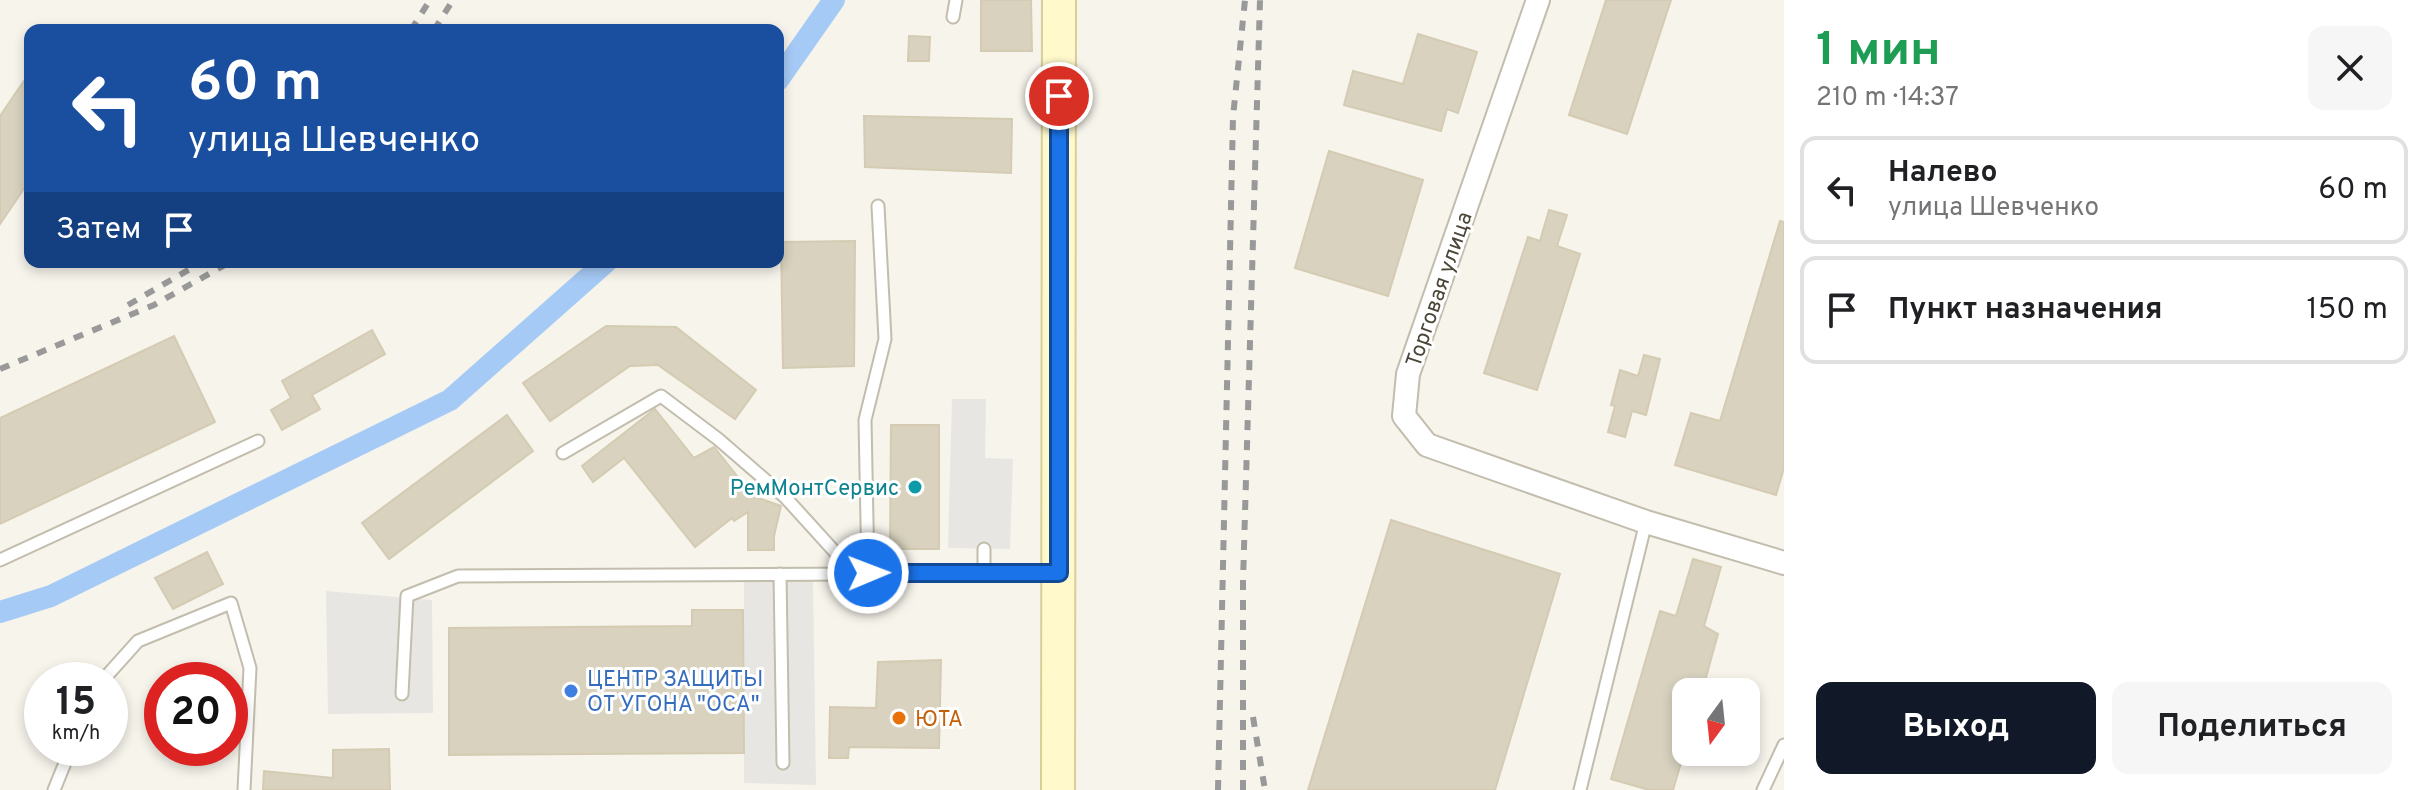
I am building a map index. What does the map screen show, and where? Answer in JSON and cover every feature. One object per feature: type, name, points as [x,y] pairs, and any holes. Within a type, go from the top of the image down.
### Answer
[{"type":"street","points":[[1058,790],[1059,0]]},
{"type":"street","name":"Торговая улица","points":[[1538,0],[1408,374],[1404,416],[1427,445],[1646,522],[1784,563]]},
{"type":"lane","points":[[953,17],[956,0]]},
{"type":"lane","points":[[868,573],[865,420],[885,339],[878,206]]},
{"type":"lane","points":[[563,453],[661,396],[718,439],[785,497],[854,573]]},
{"type":"lane","points":[[0,560],[258,441]]},
{"type":"lane","points":[[1580,790],[1646,522]]},
{"type":"lane","points":[[984,549],[984,572]]},
{"type":"lane","points":[[402,694],[407,596],[458,576],[1059,573]]},
{"type":"lane","points":[[780,574],[783,763]]},
{"type":"lane","points":[[119,662],[138,641],[231,603],[250,668],[244,790]]},
{"type":"lane","points":[[1763,790],[1784,745]]},
{"type":"lane","points":[[54,790],[64,766]]},
{"type":"shaded area","points":[[952,399],[986,399],[985,458],[1013,459],[1010,549],[948,548]]},
{"type":"shaded area","points":[[744,577],[813,580],[816,785],[744,783]]},
{"type":"shaded area","points":[[326,591],[432,600],[433,713],[328,714]]},
{"type":"building","points":[[981,0],[1031,0],[1032,51],[981,51]]},
{"type":"building","points":[[1606,0],[1671,0],[1627,134],[1569,115]]},
{"type":"building","points":[[1418,34],[1477,52],[1458,113],[1447,109],[1441,131],[1344,105],[1353,71],[1403,84]]},
{"type":"building","points":[[909,36],[930,37],[929,61],[908,61]]},
{"type":"building","points":[[24,81],[24,189],[0,224],[0,116]]},
{"type":"building","points":[[864,116],[1012,119],[1011,173],[865,167]]},
{"type":"building","points":[[1329,151],[1423,180],[1388,296],[1295,268]]},
{"type":"building","points":[[1549,210],[1567,215],[1557,246],[1580,254],[1537,390],[1484,373],[1528,237],[1540,241]]},
{"type":"building","points":[[1780,221],[1784,222],[1784,468],[1776,495],[1675,465],[1691,413],[1720,421]]},
{"type":"building","points":[[855,241],[854,366],[783,368],[784,242]]},
{"type":"building","points":[[606,326],[676,327],[756,390],[735,419],[655,363],[630,366],[550,421],[523,383]]},
{"type":"building","points":[[372,330],[385,354],[312,395],[320,409],[282,430],[271,410],[291,398],[282,381]]},
{"type":"building","points":[[174,336],[215,422],[0,524],[0,418]]},
{"type":"building","points":[[1644,355],[1660,359],[1646,415],[1632,411],[1625,437],[1608,432],[1620,370],[1638,376]]},
{"type":"building","points":[[655,409],[694,458],[714,447],[753,496],[781,506],[774,550],[748,550],[748,512],[734,521],[732,518],[695,547],[624,458],[593,482],[582,466]]},
{"type":"building","points":[[507,415],[533,451],[389,559],[362,523]]},
{"type":"building","name":"РемМонтСервис","points":[[891,425],[939,425],[939,549],[890,549]]},
{"type":"building","points":[[1391,520],[1560,574],[1495,790],[1308,790]]},
{"type":"building","points":[[207,552],[223,584],[173,609],[155,578]]},
{"type":"building","points":[[1693,559],[1721,567],[1704,626],[1718,634],[1706,678],[1672,678],[1672,766],[1680,766],[1673,790],[1649,790],[1611,779],[1660,611],[1676,616]]},
{"type":"building","name":"ЦЕНТР ЗАЩИТЫ ОТ УГОНА \"ОСА\"","points":[[692,610],[743,610],[744,753],[449,755],[449,628],[692,626]]},
{"type":"building","points":[[941,660],[939,748],[849,747],[848,758],[829,758],[830,707],[876,708],[878,662]]},
{"type":"building","points":[[389,749],[390,790],[263,790],[264,771],[333,778],[333,750]]},
{"type":"waterway","points":[[784,71],[834,0]]},
{"type":"waterway","points":[[0,612],[51,596],[450,400],[599,268]]},
{"type":"railway","points":[[415,24],[430,0]]},
{"type":"railway","points":[[438,24],[453,0]]},
{"type":"railway","points":[[1218,790],[1233,117],[1245,0]]},
{"type":"railway","points":[[1243,790],[1243,582],[1260,0]]},
{"type":"railway","points":[[128,305],[192,268]]},
{"type":"railway","points":[[0,369],[154,305],[219,268]]},
{"type":"railway","points":[[1253,717],[1265,790]]},
{"type":"place","name":"РемМонтСервис","points":[[915,487]]},
{"type":"place","name":"ЦЕНТР ЗАЩИТЫ ОТ УГОНА \"ОСА\"","points":[[571,691]]},
{"type":"place","name":"ЮТА","points":[[899,718]]},
{"type":"route","points":[[868,573],[1059,573],[1059,96]]}]
